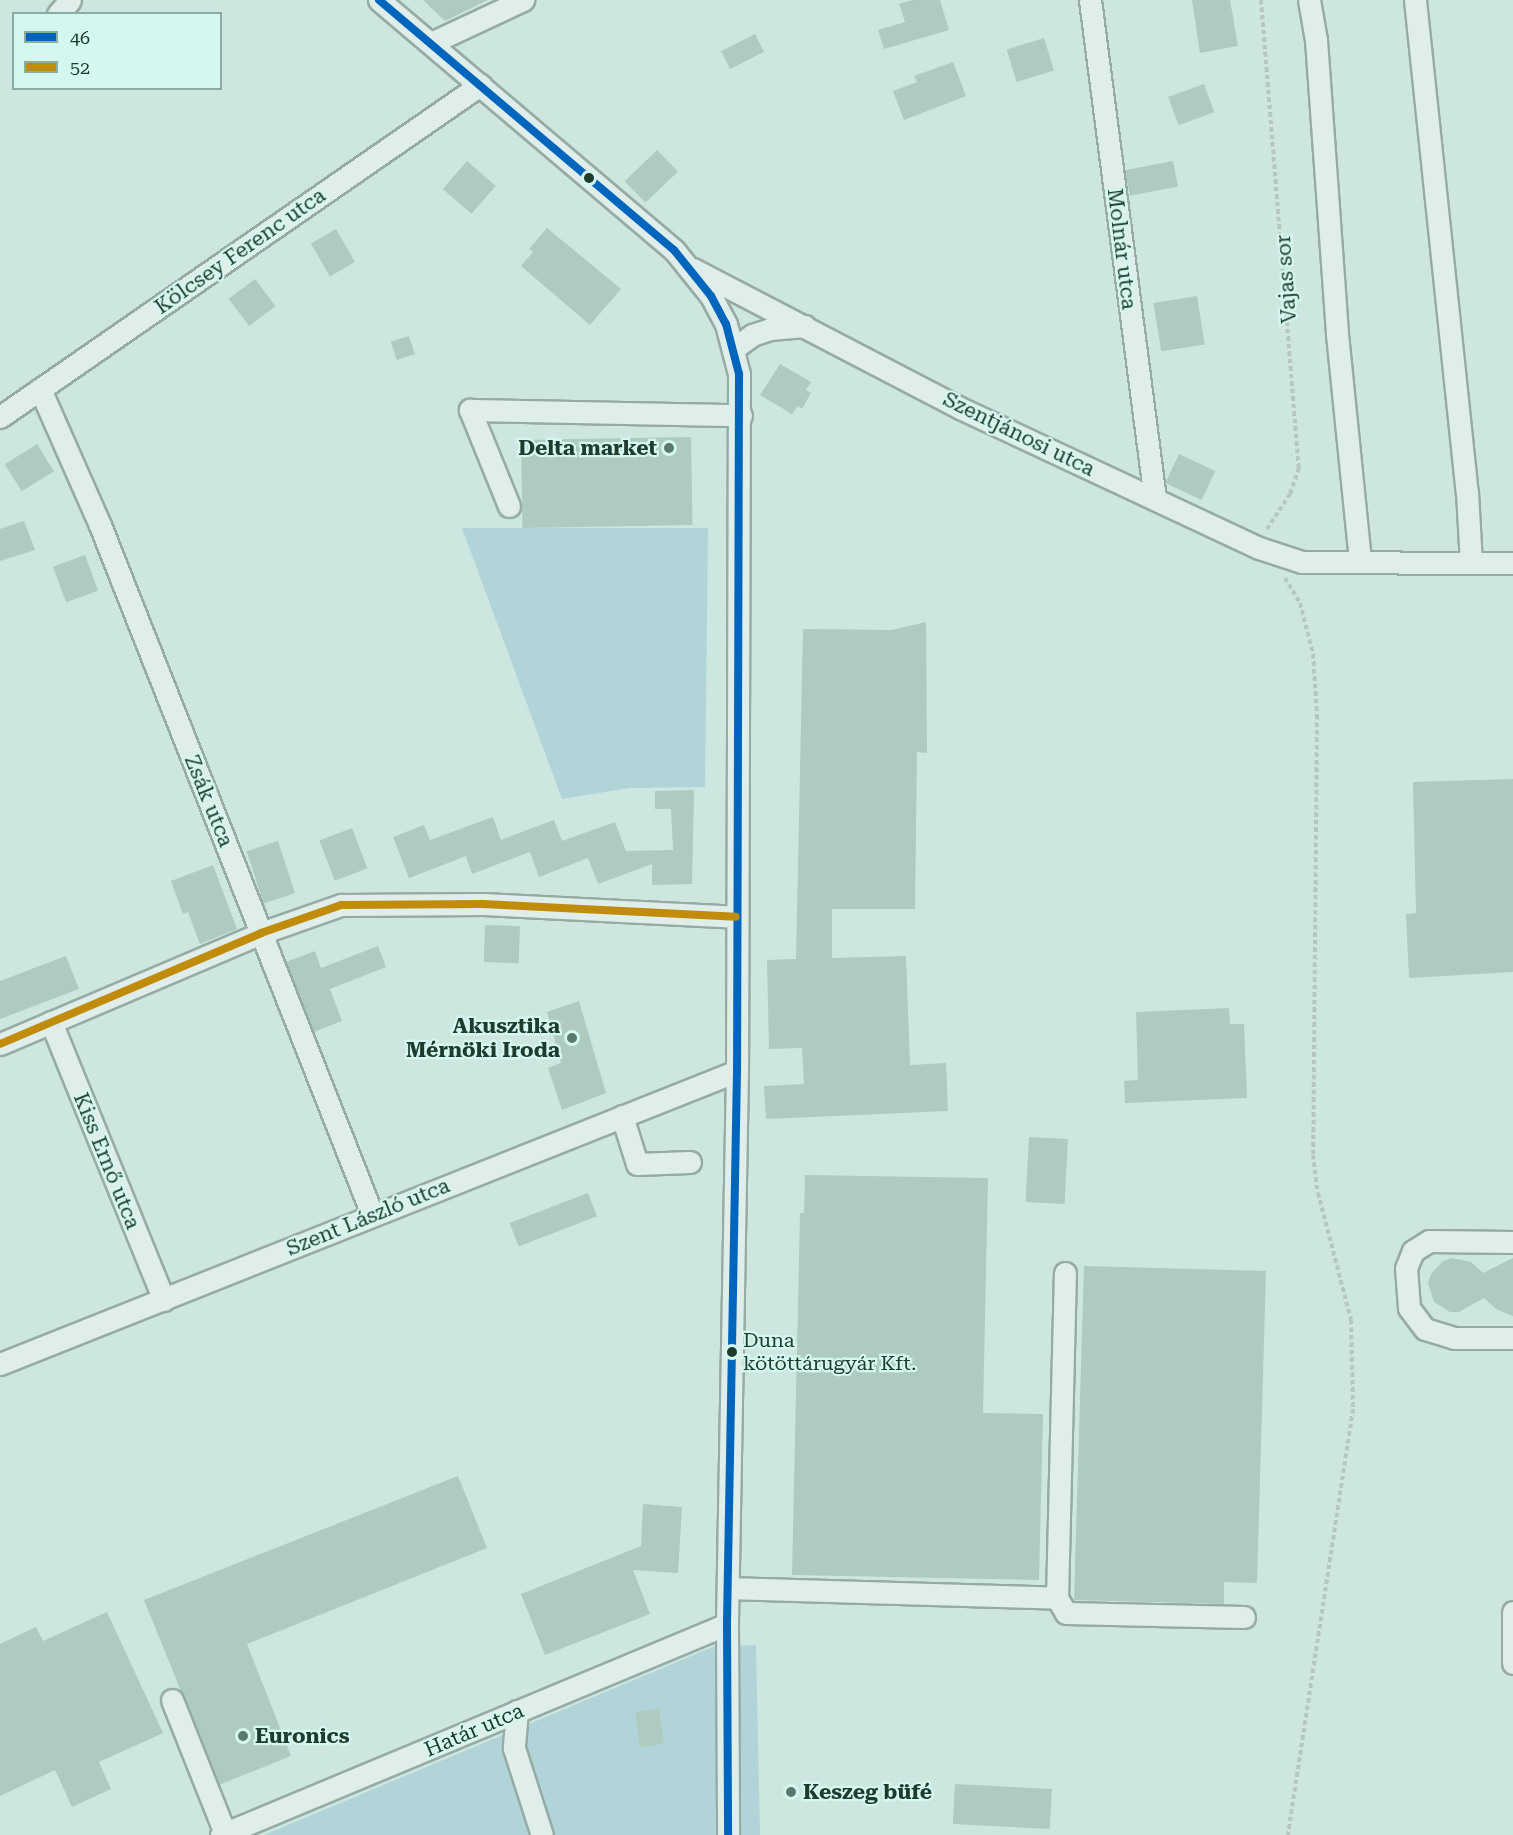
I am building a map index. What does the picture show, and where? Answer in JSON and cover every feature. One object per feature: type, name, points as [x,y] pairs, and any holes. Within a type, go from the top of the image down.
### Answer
[{"type":"street","points":[[60,12],[70,0]]},
{"type":"street","points":[[379,0],[690,267],[726,324],[734,349],[741,415],[736,917],[737,1071],[727,1624],[728,1835]]},
{"type":"street","points":[[431,43],[523,0]]},
{"type":"street","name":"Molnár utca","points":[[1089,0],[1155,499]]},
{"type":"street","points":[[1309,0],[1316,40],[1337,334],[1360,561]]},
{"type":"street","points":[[1415,0],[1467,492],[1471,563]]},
{"type":"street","name":"Kölcsey Ferenc utca","points":[[0,417],[480,85]]},
{"type":"street","name":"Szentjánosi utca","points":[[690,267],[960,408],[1258,547],[1302,562],[1513,563]]},
{"type":"street","points":[[734,349],[752,335],[770,329],[805,326]]},
{"type":"street","name":"Zsák utca","points":[[40,389],[100,525],[372,1214]]},
{"type":"street","points":[[509,506],[470,410],[741,415]]},
{"type":"street","points":[[0,1044],[261,933],[341,904],[483,904],[736,917]]},
{"type":"street","name":"Kiss Ernő utca","points":[[51,1022],[164,1300]]},
{"type":"street","name":"Szent László utca","points":[[0,1364],[164,1300],[372,1214],[737,1071]]},
{"type":"street","points":[[622,1116],[637,1164],[690,1162]]},
{"type":"street","points":[[1513,1242],[1429,1241],[1413,1251],[1406,1268],[1409,1308],[1425,1329],[1454,1338],[1513,1338]]},
{"type":"street","points":[[1065,1273],[1057,1598],[1066,1613],[1244,1617]]},
{"type":"street","points":[[729,1588],[1057,1598]]},
{"type":"street","points":[[1513,1612],[1513,1663]]},
{"type":"street","name":"Határ utca","points":[[223,1834],[727,1624]]},
{"type":"street","points":[[172,1700],[223,1834]]},
{"type":"street","points":[[517,1712],[514,1748],[542,1835]]},
{"type":"path","name":"Vajas sor","points":[[1258,547],[1290,494],[1299,468],[1261,0]]},
{"type":"path","points":[[1258,547],[1286,578],[1300,603],[1313,654],[1317,715],[1311,1125],[1318,1193],[1351,1320],[1353,1398],[1288,1835]]},
{"type":"shaded area","points":[[462,528],[708,528],[705,787],[630,788],[562,799]]},
{"type":"shaded area","points":[[756,1645],[760,1835],[264,1835],[715,1646]]},
{"type":"building","points":[[423,0],[488,0],[445,21]]},
{"type":"building","points":[[913,0],[940,0],[949,30],[884,49],[878,30],[905,22],[899,4]]},
{"type":"building","points":[[1192,0],[1230,0],[1238,46],[1200,53]]},
{"type":"building","points":[[755,34],[764,52],[730,69],[721,51]]},
{"type":"building","points":[[1044,38],[1054,71],[1017,82],[1007,49]]},
{"type":"building","points":[[953,62],[966,96],[904,120],[893,91],[917,82],[914,76]]},
{"type":"building","points":[[1204,84],[1214,112],[1179,125],[1168,97]]},
{"type":"building","points":[[657,150],[678,172],[645,203],[625,181]]},
{"type":"building","points":[[467,161],[496,186],[471,214],[443,189]]},
{"type":"building","points":[[1173,161],[1178,187],[1130,196],[1125,170]]},
{"type":"building","points":[[547,228],[621,289],[590,325],[521,266],[533,252],[529,249]]},
{"type":"building","points":[[336,229],[355,262],[330,276],[311,243]]},
{"type":"building","points":[[255,279],[275,306],[249,326],[229,299]]},
{"type":"building","points":[[1197,296],[1205,344],[1161,351],[1154,303]]},
{"type":"building","points":[[409,336],[415,354],[397,360],[391,342]]},
{"type":"building","points":[[780,364],[811,382],[806,390],[811,393],[802,409],[798,406],[792,414],[760,395]]},
{"type":"building","points":[[691,437],[693,525],[523,528],[521,440]]},
{"type":"building","points":[[37,444],[54,471],[22,491],[5,464]]},
{"type":"building","points":[[1179,454],[1215,471],[1202,500],[1165,483]]},
{"type":"building","points":[[24,521],[35,550],[0,561],[0,529]]},
{"type":"building","points":[[85,555],[98,591],[66,602],[53,567]]},
{"type":"building","points":[[926,622],[927,753],[917,752],[915,909],[832,909],[832,958],[906,956],[910,1065],[946,1063],[948,1111],[766,1119],[764,1086],[804,1084],[802,1048],[769,1049],[767,960],[796,959],[803,629],[892,630]]},
{"type":"building","points":[[1513,779],[1513,972],[1409,978],[1406,914],[1416,913],[1413,782]]},
{"type":"building","points":[[694,790],[692,884],[652,885],[652,864],[598,884],[588,858],[539,877],[530,852],[472,874],[466,856],[409,878],[393,837],[424,825],[430,840],[493,817],[501,840],[554,820],[562,841],[615,822],[626,851],[673,850],[671,809],[655,809],[655,791]]},
{"type":"building","points":[[352,828],[367,868],[335,881],[319,841]]},
{"type":"building","points":[[278,841],[295,893],[264,904],[247,851]]},
{"type":"building","points":[[213,865],[237,929],[200,944],[188,912],[183,914],[171,881]]},
{"type":"building","points":[[485,925],[520,926],[519,963],[484,962]]},
{"type":"building","points":[[378,946],[386,967],[330,989],[342,1021],[314,1032],[286,962],[315,951],[321,968]]},
{"type":"building","points":[[66,956],[79,989],[0,1019],[0,981]]},
{"type":"building","name":"Akusztika Mérnöki Iroda","points":[[579,1001],[606,1093],[562,1110],[548,1068],[561,1063],[547,1012]]},
{"type":"building","points":[[1229,1008],[1230,1024],[1244,1024],[1247,1098],[1125,1103],[1124,1081],[1138,1080],[1136,1012]]},
{"type":"building","points":[[1029,1137],[1068,1139],[1065,1204],[1026,1202]]},
{"type":"building","points":[[805,1175],[988,1178],[983,1413],[1043,1414],[1039,1580],[792,1575],[800,1213],[804,1213]]},
{"type":"building","points":[[588,1193],[597,1216],[519,1246],[510,1223]]},
{"type":"building","points":[[1452,1258],[1471,1262],[1483,1273],[1513,1258],[1513,1316],[1496,1309],[1484,1298],[1459,1312],[1450,1312],[1434,1302],[1428,1283],[1431,1274],[1443,1261]]},
{"type":"building","points":[[1084,1266],[1266,1271],[1257,1583],[1224,1582],[1224,1604],[1074,1600]]},
{"type":"building","points":[[458,1476],[487,1548],[247,1644],[291,1756],[219,1785],[144,1600]]},
{"type":"building","points":[[643,1504],[682,1507],[678,1573],[633,1570],[650,1614],[545,1655],[521,1594],[641,1546]]},
{"type":"building","points":[[107,1612],[163,1733],[99,1762],[111,1789],[72,1807],[55,1770],[0,1796],[0,1644],[36,1627],[43,1641]]},
{"type":"building","points":[[659,1709],[664,1744],[640,1747],[635,1712]]},
{"type":"building","points":[[955,1784],[1052,1789],[1050,1829],[953,1824]]},
{"type":"transit line","name":"46","points":[[379,0],[674,250],[711,296],[726,324],[739,374],[737,1071],[727,1624],[728,1835]]},
{"type":"transit line","name":"52","points":[[0,1044],[261,933],[341,905],[483,904],[736,917]]},
{"type":"place","name":"Delta market","points":[[669,448]]},
{"type":"place","name":"Akusztika Mérnöki Iroda","points":[[572,1038]]},
{"type":"place","name":"Duna kötöttárugyár Kft.","points":[[732,1352]]},
{"type":"place","name":"Euronics","points":[[243,1736]]},
{"type":"place","name":"Keszeg büfé","points":[[791,1792]]}]
